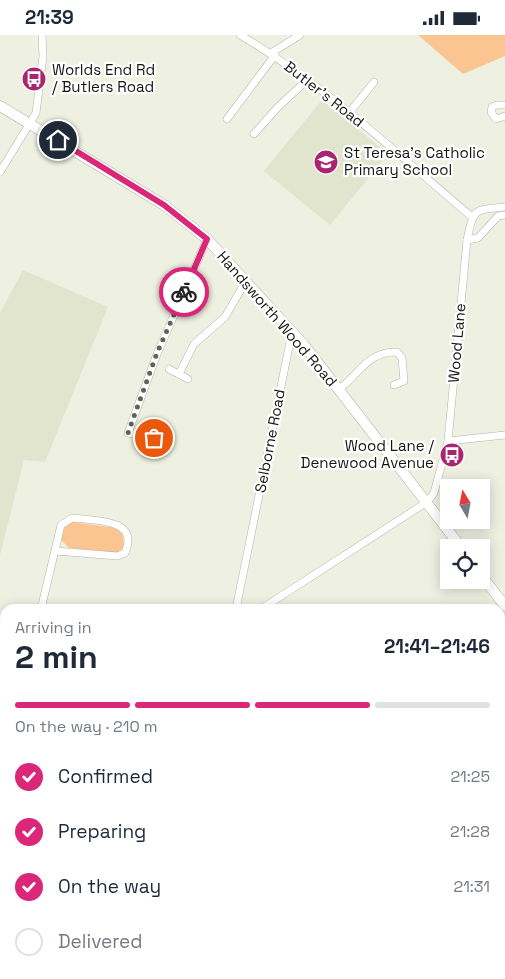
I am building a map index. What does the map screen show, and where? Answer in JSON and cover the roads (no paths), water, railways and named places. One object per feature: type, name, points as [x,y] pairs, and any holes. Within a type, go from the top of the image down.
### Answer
[{"type":"main road","name":"Handsworth Wood Road","points":[[0,106],[164,205],[207,239],[292,332],[339,389],[455,539]]},
{"type":"main road","points":[[490,587],[503,604]]},
{"type":"street","points":[[0,172],[36,113],[43,56],[42,35]]},
{"type":"street","points":[[227,119],[273,54],[300,35]]},
{"type":"street","name":"Butler's Road","points":[[244,36],[273,54],[349,113],[472,217]]},
{"type":"street","points":[[254,134],[277,108],[307,80]]},
{"type":"street","points":[[349,113],[374,82]]},
{"type":"street","points":[[505,105],[492,107],[492,112],[496,119],[505,116]]},
{"type":"street","points":[[472,217],[479,209],[505,207]]},
{"type":"street","points":[[467,240],[478,238],[498,216],[505,215]]},
{"type":"street","name":"Wood Lane","points":[[427,502],[434,493],[448,441],[467,240],[472,217]]},
{"type":"street","points":[[154,438],[128,433],[157,353],[207,239]]},
{"type":"street","points":[[179,374],[194,344],[225,317],[246,281]]},
{"type":"street","name":"Selborne Road","points":[[237,604],[292,332]]},
{"type":"street","points":[[339,389],[350,381],[362,365],[388,352],[397,352],[402,358],[404,381],[394,385]]},
{"type":"street","points":[[169,369],[188,379]]},
{"type":"street","points":[[448,441],[505,435]]},
{"type":"street","points":[[269,604],[427,502]]},
{"type":"street","points":[[42,604],[61,525],[72,518],[120,525],[127,533],[129,543],[125,553],[117,557],[56,551]]},
{"type":"place","name":"Worlds End Rd / Butlers Road","points":[[34,79]]},
{"type":"place","name":"St Teresa's Catholic Primary School","points":[[326,162]]},
{"type":"place","name":"Wood Lane / Denewood Avenue","points":[[452,455]]}]
